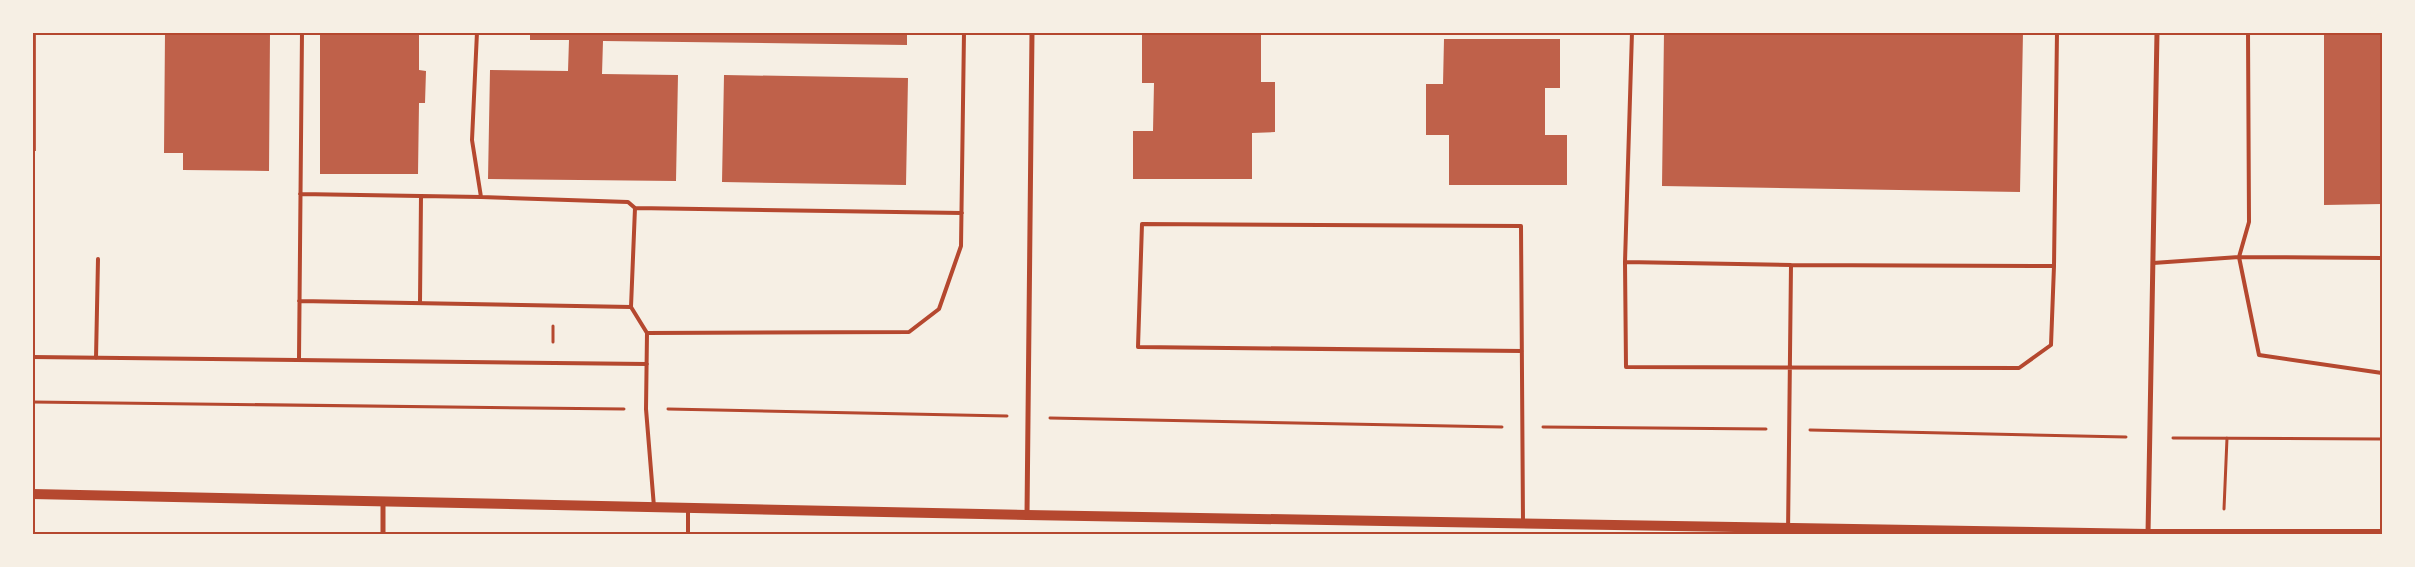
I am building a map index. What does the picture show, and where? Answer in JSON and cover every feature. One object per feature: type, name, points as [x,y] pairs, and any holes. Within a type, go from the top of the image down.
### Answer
[{"type":"main road","points":[[32,494],[1027,515],[1523,522],[1788,530],[2148,534],[2382,534]]},
{"type":"street","points":[[1027,515],[1032,32]]},
{"type":"street","points":[[2148,534],[2157,32]]},
{"type":"street","points":[[382,534],[383,501]]},
{"type":"lane","points":[[298,360],[302,32]]},
{"type":"lane","points":[[476,32],[472,140],[482,197]]},
{"type":"lane","points":[[647,333],[909,332],[939,309],[961,246],[964,32]]},
{"type":"lane","points":[[1632,32],[1625,262],[1626,367],[2019,368],[2051,345],[2057,32]]},
{"type":"lane","points":[[2248,32],[2249,222],[2239,257],[2259,355],[2382,373]]},
{"type":"lane","points":[[300,194],[628,202],[635,208],[962,213]]},
{"type":"lane","points":[[420,303],[422,196]]},
{"type":"lane","points":[[635,208],[631,307],[647,333],[646,410],[654,507]]},
{"type":"lane","points":[[1522,351],[1138,347],[1142,224],[1521,226],[1522,351],[1522,427],[1523,522]]},
{"type":"lane","points":[[2153,262],[2239,257],[2382,258]]},
{"type":"lane","points":[[96,358],[98,259]]},
{"type":"lane","points":[[1625,262],[2054,266]]},
{"type":"lane","points":[[1788,530],[1791,265]]},
{"type":"lane","points":[[299,300],[631,307]]},
{"type":"lane","points":[[32,356],[646,364]]},
{"type":"lane","points":[[688,508],[688,534]]},
{"type":"path","points":[[552,363],[553,306]]},
{"type":"path","points":[[32,402],[983,414],[1028,418],[1522,427],[2382,439]]},
{"type":"path","points":[[2224,534],[2227,438]]},
{"type":"building","points":[[32,32],[36,32],[36,151],[32,151]]},
{"type":"building","points":[[165,32],[270,32],[269,171],[183,170],[183,153],[164,153]]},
{"type":"building","points":[[320,32],[419,32],[419,70],[426,71],[425,103],[419,103],[418,174],[320,174]]},
{"type":"building","points":[[530,32],[907,32],[907,45],[603,41],[602,74],[678,75],[676,181],[488,179],[490,70],[568,71],[569,40],[530,40]]},
{"type":"building","points":[[1664,32],[2023,32],[2020,192],[1662,186]]},
{"type":"building","points":[[2324,32],[2382,32],[2382,204],[2324,205]]},
{"type":"building","points":[[1142,34],[1261,35],[1261,82],[1275,82],[1275,132],[1252,133],[1252,179],[1133,179],[1133,131],[1153,131],[1154,83],[1142,83]]},
{"type":"building","points":[[1444,39],[1560,39],[1560,88],[1545,88],[1545,135],[1567,135],[1567,185],[1449,185],[1449,135],[1426,135],[1426,84],[1443,84]]},
{"type":"building","points":[[724,75],[908,78],[906,185],[722,182]]}]
